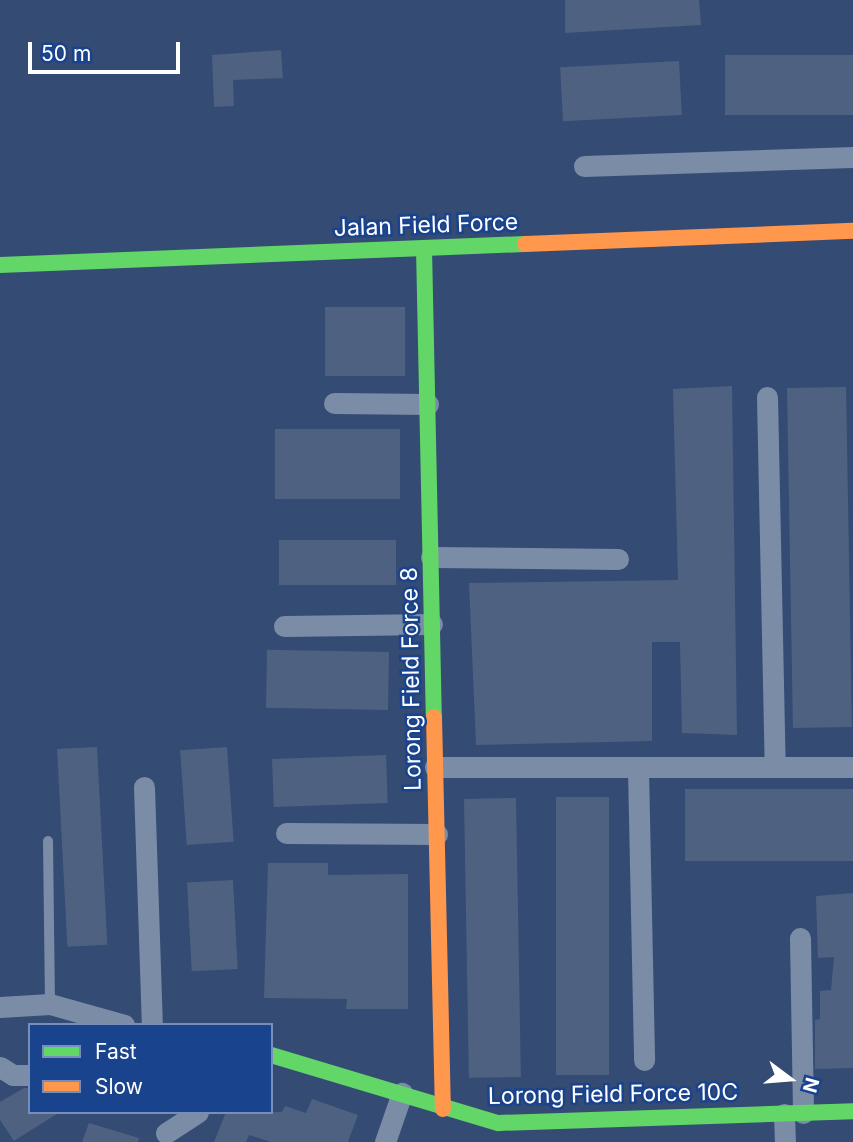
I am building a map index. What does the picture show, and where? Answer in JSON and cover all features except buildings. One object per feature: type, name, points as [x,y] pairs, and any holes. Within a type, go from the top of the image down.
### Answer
[{"type":"street","points":[[584,166],[853,157]]},
{"type":"street","name":"Jalan Field Force","points":[[0,265],[853,231]]},
{"type":"street","name":"Lorong Field Force 8","points":[[424,248],[443,1109]]},
{"type":"street","points":[[767,397],[775,767]]},
{"type":"street","points":[[334,403],[428,404]]},
{"type":"street","points":[[431,557],[618,559]]},
{"type":"street","points":[[284,626],[432,624]]},
{"type":"street","points":[[435,766],[638,769],[853,767]]},
{"type":"street","points":[[638,769],[644,1060]]},
{"type":"street","points":[[144,787],[152,1023]]},
{"type":"street","points":[[286,833],[437,834]]},
{"type":"street","points":[[785,1142],[793,1113],[800,938]]},
{"type":"street","points":[[0,1007],[50,1004],[80,1020],[106,1023]]},
{"type":"street","name":"Lorong Field Force 10C","points":[[273,1055],[402,1093],[443,1109],[498,1123],[571,1132],[793,1113],[853,1111]]},
{"type":"street","points":[[0,1068],[13,1075],[28,1075]]},
{"type":"street","points":[[385,1142],[402,1093]]},
{"type":"street","points":[[166,1133],[195,1114]]},
{"type":"lane","points":[[48,841],[50,1004]]},
{"type":"traffic: fast","points":[[0,265],[525,244]]},
{"type":"traffic: fast","points":[[424,248],[434,717]]},
{"type":"traffic: fast","points":[[273,1056],[498,1123],[853,1111]]},
{"type":"traffic: slow","points":[[525,244],[853,231]]},
{"type":"traffic: slow","points":[[434,717],[443,1109]]}]
